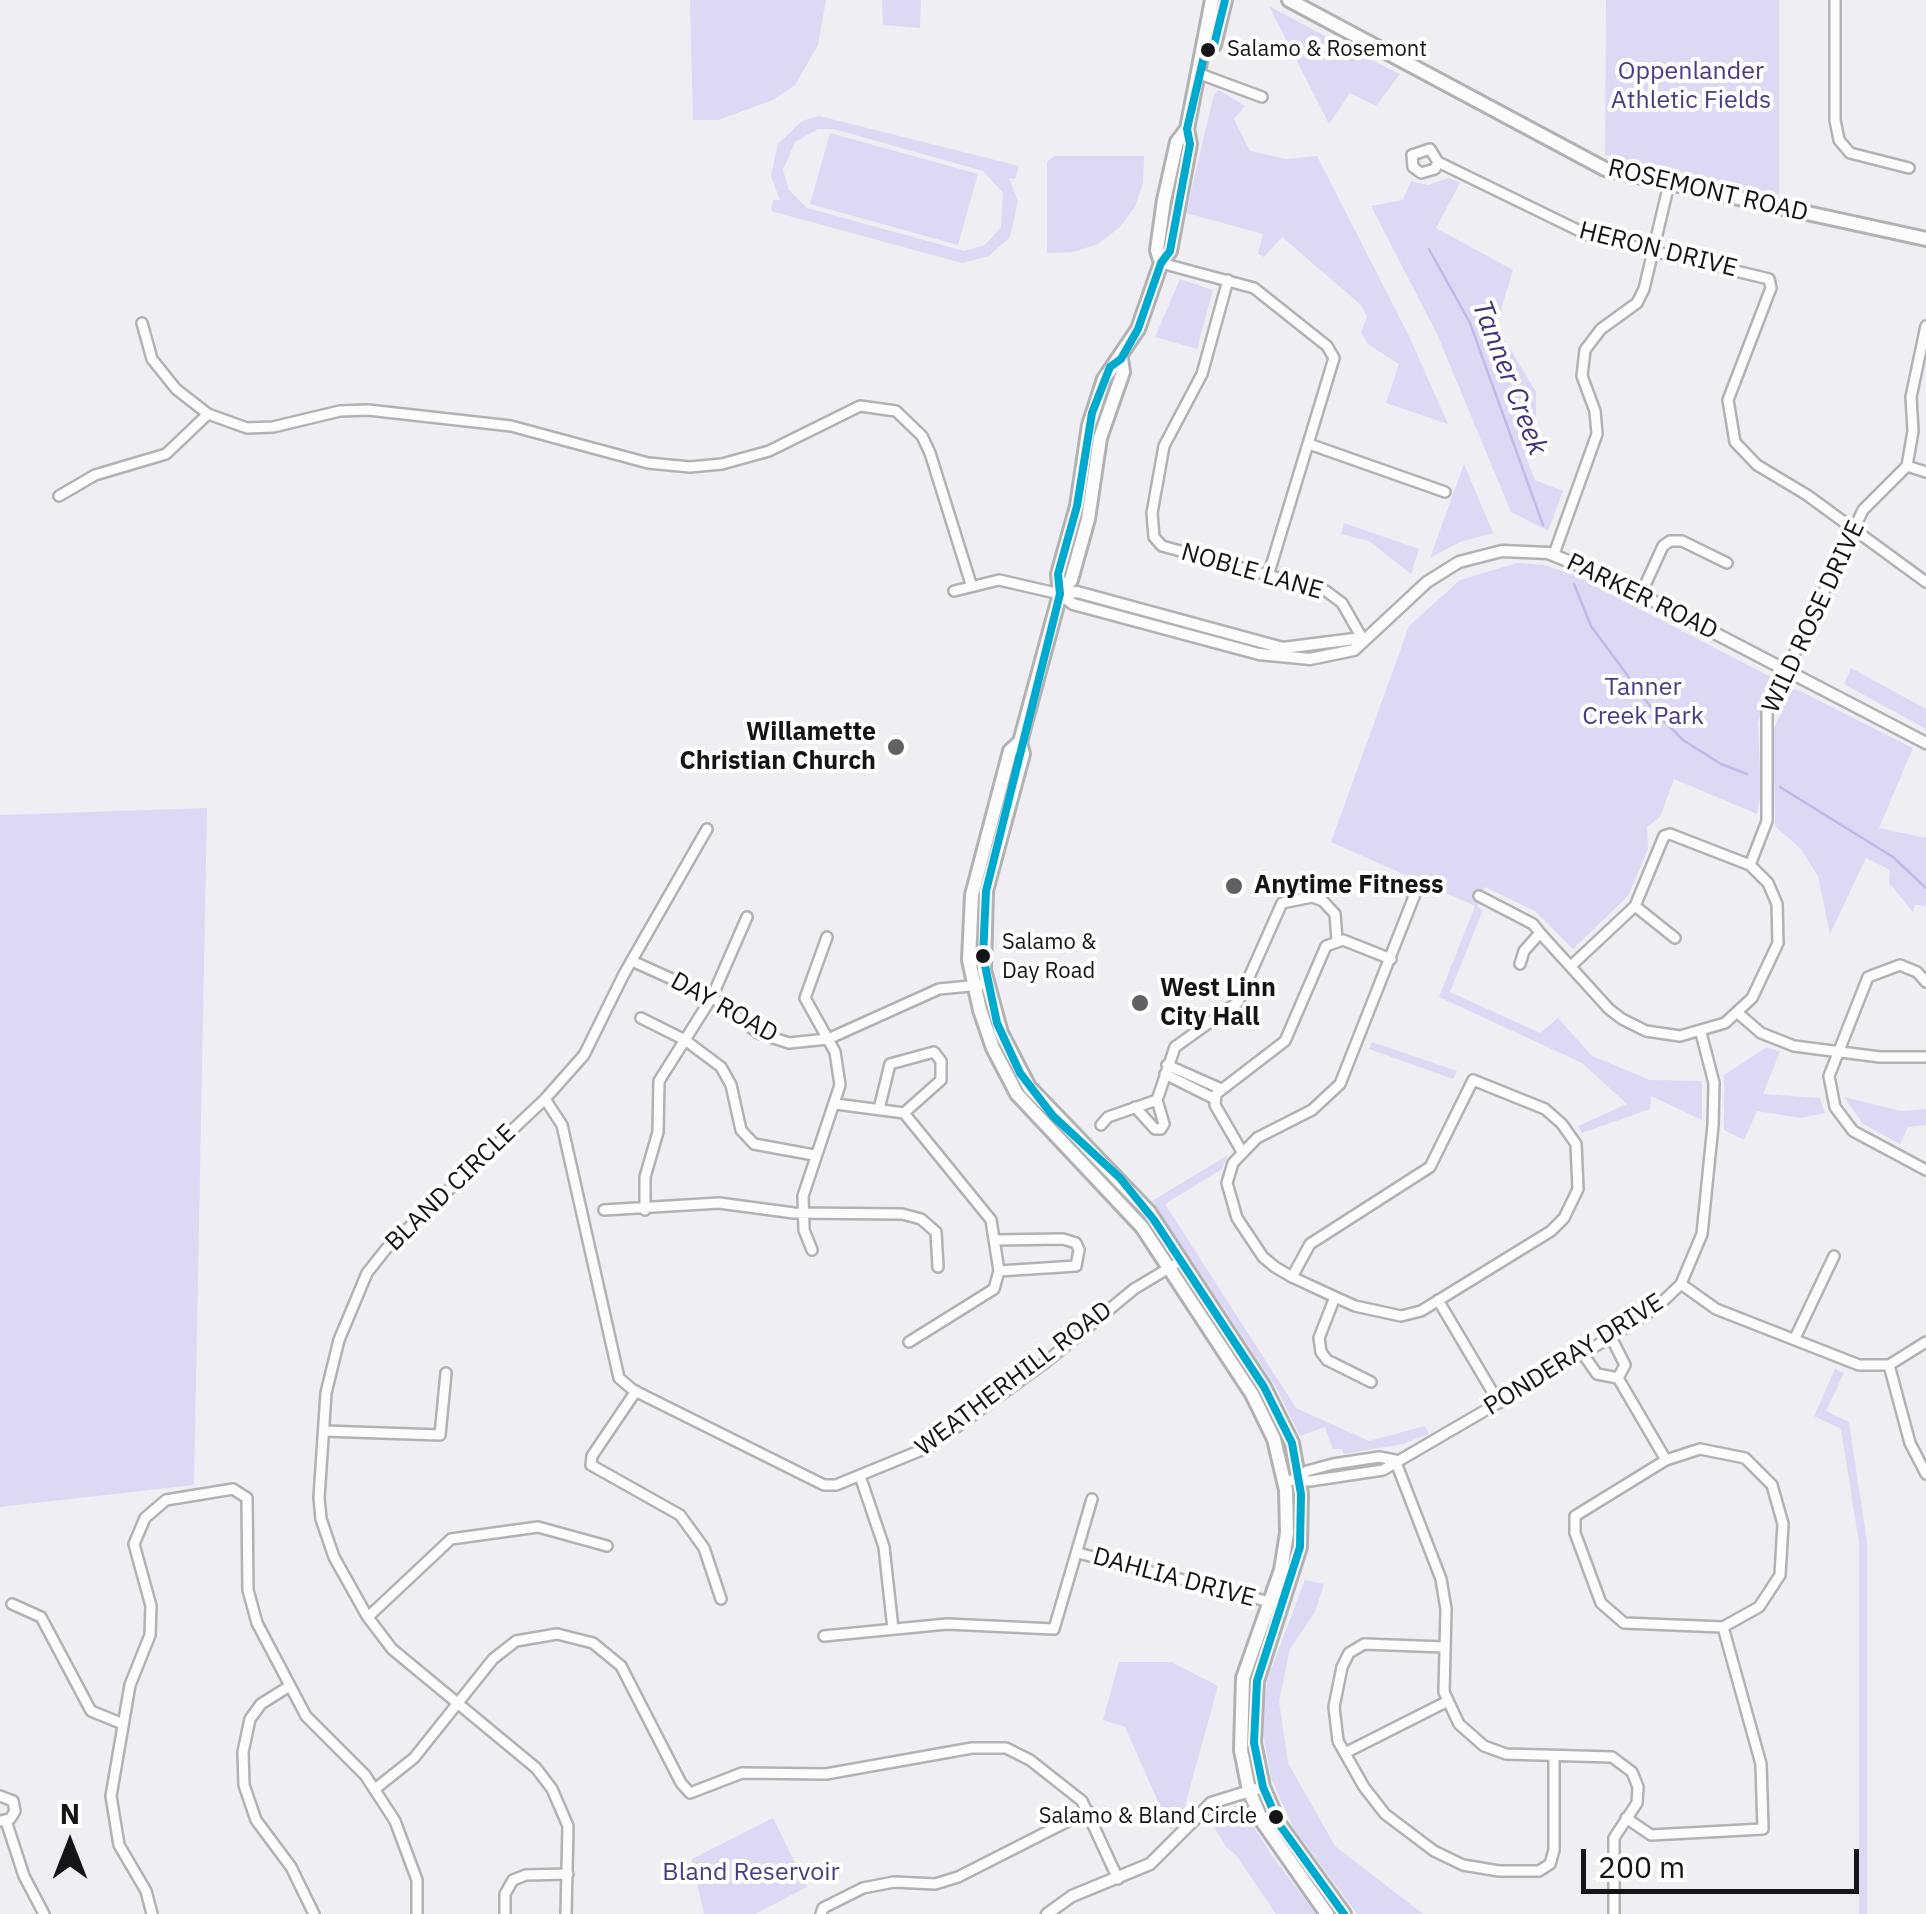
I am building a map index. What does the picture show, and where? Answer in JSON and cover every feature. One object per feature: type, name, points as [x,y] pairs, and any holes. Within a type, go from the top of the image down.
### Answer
[{"type":"main road","points":[[1212,0],[1202,42],[1205,52],[1187,129],[1190,144],[1170,251],[1161,263],[1144,316],[1121,360],[1110,367],[1092,412],[1077,506],[1058,574],[1060,594],[1020,742],[1023,754],[984,908],[981,984],[1029,1087],[1132,1192],[1257,1402],[1291,1479],[1302,1521],[1298,1560],[1256,1690],[1256,1788],[1344,1914]]},
{"type":"main road","points":[[1205,52],[1214,45],[1226,0]]},
{"type":"main road","name":"ROSEMONT ROAD","points":[[1289,0],[1591,163],[1669,184],[1926,239]]},
{"type":"main road","points":[[1291,1479],[1285,1548],[1270,1602],[1251,1646],[1239,1702],[1240,1750],[1275,1844],[1327,1914]]},
{"type":"street","points":[[1834,0],[1839,140],[1850,153],[1909,168]]},
{"type":"street","points":[[1200,74],[1262,97]]},
{"type":"street","name":"HERON DRIVE","points":[[1438,162],[1576,231],[1756,274],[1771,282],[1728,400],[1730,429],[1740,450],[1757,465],[1795,486],[1853,530]]},
{"type":"street","points":[[1554,554],[1597,434],[1595,411],[1582,376],[1585,350],[1601,329],[1639,299],[1669,184]]},
{"type":"street","points":[[1161,263],[1259,291],[1333,354],[1335,367],[1268,576]]},
{"type":"street","name":"NOBLE LANE","points":[[1228,280],[1202,374],[1164,446],[1151,527],[1162,546],[1334,595],[1362,638]]},
{"type":"street","points":[[142,323],[160,373],[208,414],[232,425],[260,428],[351,410],[394,412],[511,426],[648,463],[690,467],[748,458],[788,442],[842,411],[878,406],[896,412],[922,436],[971,584]]},
{"type":"street","points":[[1926,326],[1911,397],[1913,431],[1907,466],[1926,472]]},
{"type":"street","points":[[59,496],[96,475],[166,454],[208,414]]},
{"type":"street","points":[[1308,444],[1445,492]]},
{"type":"street","name":"WILD ROSE DRIVE","points":[[1750,864],[1767,821],[1765,718],[1853,530],[1872,499],[1907,466]]},
{"type":"street","points":[[1853,530],[1926,582]]},
{"type":"street","points":[[1641,594],[1663,546],[1670,542],[1682,541],[1727,563]]},
{"type":"street","name":"PARKER ROAD","points":[[1060,594],[1073,604],[1286,660],[1354,650],[1362,638],[1451,565],[1502,551],[1554,554],[1641,594],[1926,743]]},
{"type":"street","points":[[954,591],[971,584],[1009,581],[1060,594]]},
{"type":"street","name":"BLAND CIRCLE","points":[[566,1914],[568,1826],[552,1788],[536,1768],[403,1661],[368,1618],[336,1562],[321,1520],[330,1364],[367,1273],[386,1249],[546,1099],[584,1056],[632,960],[707,829]]},
{"type":"street","points":[[1479,896],[1521,914],[1609,1009],[1640,1029],[1659,1035],[1700,1033],[1739,1014],[1762,981],[1780,931],[1774,893],[1750,864],[1681,834],[1664,836],[1635,906],[1570,966]]},
{"type":"street","points":[[1292,1276],[1310,1244],[1430,1167],[1473,1080],[1545,1109],[1562,1124],[1576,1144],[1580,1179],[1572,1204],[1558,1225],[1438,1300],[1401,1316],[1372,1312],[1335,1297],[1292,1276],[1263,1258],[1230,1204],[1227,1183],[1242,1150],[1312,1110],[1340,1084],[1420,884]]},
{"type":"street","points":[[1135,1107],[1155,1128],[1164,1124],[1158,1100],[1166,1069],[1182,1039],[1238,1002],[1282,903],[1312,897],[1335,914],[1337,940]]},
{"type":"street","points":[[1635,906],[1676,938]]},
{"type":"street","points":[[645,1210],[645,1177],[658,1132],[659,1081],[712,997],[748,917]]},
{"type":"street","points":[[1520,964],[1524,951],[1540,933]]},
{"type":"street","points":[[812,1250],[803,1214],[814,1155],[836,1104],[839,1071],[828,1039],[805,998],[827,936]]},
{"type":"street","points":[[1215,1099],[1219,1088],[1285,1040],[1326,946],[1337,940],[1391,959]]},
{"type":"street","name":"DAY ROAD","points":[[632,960],[712,997],[768,1037],[789,1043],[828,1039],[938,989],[981,984]]},
{"type":"street","points":[[1926,982],[1909,967],[1875,972],[1863,983],[1828,1076],[1839,1116],[1859,1136],[1926,1170]]},
{"type":"street","points":[[1739,1014],[1761,1033],[1794,1046],[1926,1057]]},
{"type":"street","points":[[640,1018],[686,1040],[721,1067],[748,1139],[763,1148],[814,1155]]},
{"type":"street","name":"PONDERAY DRIVE","points":[[1291,1479],[1310,1481],[1383,1470],[1611,1337],[1657,1308],[1681,1284],[1702,1234],[1713,1124],[1714,1083],[1700,1033]]},
{"type":"street","points":[[879,1109],[890,1064],[934,1052],[941,1061],[941,1080],[904,1113]]},
{"type":"street","points":[[1166,1069],[1215,1099],[1242,1150]]},
{"type":"street","points":[[1166,1069],[1219,1088]]},
{"type":"street","points":[[546,1099],[562,1126],[616,1371],[636,1391],[592,1456],[591,1465],[680,1515],[704,1548],[721,1599]]},
{"type":"street","points":[[1101,1124],[1108,1117],[1158,1100]]},
{"type":"street","points":[[836,1104],[904,1113],[985,1210],[999,1271],[991,1293],[908,1342]]},
{"type":"street","points":[[604,1210],[719,1202],[803,1214],[921,1218],[936,1232],[938,1267]]},
{"type":"street","points":[[994,1240],[1063,1239],[1076,1243],[1080,1250],[1076,1266],[999,1271]]},
{"type":"street","points":[[1796,1338],[1834,1256]]},
{"type":"street","name":"WEATHERHILL ROAD","points":[[636,1391],[813,1482],[836,1485],[928,1447],[1047,1360],[1134,1288],[1175,1265]]},
{"type":"street","points":[[1681,1284],[1716,1308],[1859,1366],[1890,1365],[1926,1342]]},
{"type":"street","points":[[1335,1297],[1318,1338],[1321,1352],[1334,1365],[1371,1382]]},
{"type":"street","points":[[1438,1300],[1499,1403]]},
{"type":"street","points":[[1611,1337],[1624,1365],[1618,1378]]},
{"type":"street","points":[[1583,1354],[1598,1374],[1618,1378],[1666,1460]]},
{"type":"street","points":[[1890,1365],[1910,1443],[1926,1474]]},
{"type":"street","points":[[324,1432],[440,1435],[446,1373]]},
{"type":"street","points":[[1700,1449],[1734,1453],[1765,1474],[1777,1494],[1783,1524],[1780,1574],[1759,1607],[1723,1627],[1635,1626],[1614,1618],[1601,1603],[1575,1533],[1575,1516],[1581,1511],[1666,1460],[1700,1449]]},
{"type":"street","points":[[1395,1460],[1441,1579],[1446,1609],[1446,1702],[1467,1733],[1489,1748],[1517,1756],[1609,1756],[1627,1765],[1639,1795],[1614,1838],[1614,1914]]},
{"type":"street","points":[[860,1476],[884,1547],[893,1629]]},
{"type":"street","points":[[152,1914],[146,1891],[122,1852],[112,1812],[130,1685],[150,1634],[151,1606],[134,1544],[137,1532],[166,1500],[233,1488],[244,1492],[251,1609],[306,1716],[375,1789],[411,1858],[418,1890],[417,1914]]},
{"type":"street","points":[[824,1636],[953,1624],[1054,1629],[1092,1499]]},
{"type":"street","points":[[368,1618],[451,1539],[538,1527],[607,1546]]},
{"type":"street","name":"DAHLIA DRIVE","points":[[1078,1553],[1270,1602]]},
{"type":"street","points":[[12,1604],[42,1617],[92,1711],[123,1724]]},
{"type":"street","points":[[1626,1818],[1651,1834],[1764,1829],[1761,1764],[1723,1627]]},
{"type":"street","points":[[375,1789],[414,1758],[493,1659],[516,1642],[541,1635],[572,1636],[598,1646],[622,1666],[681,1784],[690,1793],[742,1773],[826,1774],[986,1746],[1006,1748],[1030,1760],[1088,1811],[1118,1879]]},
{"type":"street","points":[[1444,1647],[1364,1644],[1349,1653],[1334,1713],[1345,1753],[1377,1804],[1422,1843],[1464,1865],[1512,1872],[1540,1871],[1553,1857],[1554,1756]]},
{"type":"street","points":[[288,1687],[261,1704],[250,1718],[244,1785],[248,1807],[291,1866],[314,1914]]},
{"type":"street","points":[[1345,1753],[1446,1702]]},
{"type":"street","points":[[1047,1914],[1072,1896],[1118,1879],[1161,1855],[1206,1806],[1256,1788]]},
{"type":"street","points":[[0,1796],[15,1805],[13,1816],[3,1821],[44,1914]]},
{"type":"street","points":[[822,1911],[863,1888],[894,1882],[934,1884],[958,1876],[1088,1811]]},
{"type":"street","points":[[505,1914],[506,1890],[512,1880],[526,1875],[568,1874]]},
{"type":"green space","points":[[690,0],[826,0],[818,45],[795,85],[773,100],[718,120],[693,120]]},
{"type":"green space","points":[[882,0],[921,0],[920,28],[883,25]]},
{"type":"green space","name":"Oppenlander Athletic Fields","points":[[1606,0],[1779,0],[1779,195],[1605,155]]},
{"type":"green space","points":[[1269,6],[1400,74],[1376,106],[1350,93],[1329,124]]},
{"type":"green space","points":[[1219,90],[1245,106],[1234,119],[1250,151],[1286,159],[1317,156],[1409,336],[1448,424],[1386,403],[1399,364],[1369,345],[1361,333],[1367,317],[1361,305],[1282,237],[1264,257],[1258,254],[1263,234],[1186,213],[1214,94]]},
{"type":"green space","points":[[819,116],[1019,166],[1015,179],[1009,178],[1018,201],[1010,237],[989,256],[962,263],[771,211],[773,200],[780,200],[771,176],[778,144],[802,121]],"holes":[[[818,129],[834,129],[983,171],[1003,193],[1001,227],[985,245],[964,251],[807,208],[789,190],[783,170],[795,142]]]},
{"type":"green space","points":[[830,133],[978,174],[958,245],[810,204]]},
{"type":"green space","points":[[1054,156],[1144,156],[1143,183],[1135,207],[1119,228],[1098,244],[1073,252],[1047,253],[1047,162]]},
{"type":"green space","points":[[1449,178],[1460,183],[1436,228],[1513,270],[1496,326],[1536,392],[1536,429],[1526,457],[1535,480],[1563,491],[1548,531],[1511,512],[1437,334],[1371,206],[1403,200],[1411,181],[1428,185]]},
{"type":"green space","points":[[1180,279],[1213,290],[1197,349],[1155,337]]},
{"type":"green space","points":[[1464,464],[1493,533],[1460,542],[1430,558]]},
{"type":"green space","points":[[1344,523],[1419,549],[1411,574],[1369,541],[1341,534]]},
{"type":"green space","points":[[1517,563],[1544,565],[1574,575],[1773,678],[1758,723],[1761,792],[1757,814],[1674,779],[1660,817],[1647,827],[1648,849],[1628,896],[1573,949],[1535,911],[1485,887],[1477,906],[1483,910],[1450,992],[1540,1033],[1558,1018],[1592,1056],[1650,1080],[1702,1081],[1702,1120],[1651,1096],[1650,1109],[1582,1133],[1578,1126],[1627,1104],[1582,1063],[1439,997],[1475,906],[1331,842],[1409,626],[1460,580]]},
{"type":"green space","points":[[1851,668],[1926,709],[1926,729],[1844,684]]},
{"type":"green space","name":"Tanner Creek Park","points":[[1796,689],[1913,748],[1879,828],[1926,838],[1926,906],[1915,905],[1913,912],[1889,883],[1890,870],[1866,858],[1830,934],[1818,876],[1801,849],[1775,826],[1773,731],[1790,691]]},
{"type":"green space","points":[[207,808],[194,1485],[0,1507],[0,815]]},
{"type":"green space","points":[[1372,1042],[1457,1071],[1453,1079],[1369,1049]]},
{"type":"green space","points":[[1767,1047],[1780,1052],[1763,1094],[1820,1098],[1825,1113],[1801,1118],[1757,1111],[1744,1140],[1724,1130],[1724,1075]]},
{"type":"green space","points":[[1844,1097],[1901,1111],[1926,1109],[1926,1125],[1908,1127],[1900,1144],[1863,1124]]},
{"type":"green space","points":[[1228,1155],[1222,1169],[1165,1204],[1296,1408],[1369,1441],[1425,1426],[1429,1434],[1403,1444],[1344,1454],[1342,1449],[1333,1449],[1325,1427],[1300,1436],[1276,1387],[1152,1201]]},
{"type":"green space","points":[[1835,1369],[1844,1373],[1826,1411],[1849,1422],[1867,1542],[1867,1914],[1859,1914],[1859,1543],[1841,1429],[1814,1416]]},
{"type":"green space","points":[[1305,1580],[1324,1584],[1315,1612],[1290,1649],[1279,1701],[1288,1763],[1335,1846],[1423,1914],[1357,1914],[1294,1829],[1272,1781],[1263,1734],[1267,1680]]},
{"type":"green space","points":[[1119,1662],[1171,1662],[1218,1686],[1181,1820],[1171,1831],[1125,1727],[1103,1720]]},
{"type":"green space","points":[[1239,1804],[1316,1914],[1276,1914],[1236,1855],[1226,1847],[1210,1820]]},
{"type":"green space","name":"Bland Reservoir","points":[[773,1818],[807,1887],[755,1914],[704,1914],[692,1859]]},
{"type":"waterway","name":"Tanner Creek","points":[[1429,249],[1470,323],[1543,525]]},
{"type":"waterway","name":"Tanner Creek","points":[[1574,584],[1591,626],[1653,710],[1683,740],[1721,764],[1747,774]]},
{"type":"waterway","name":"Tanner Creek","points":[[1780,787],[1893,857],[1926,888]]},
{"type":"transit line","points":[[1225,0],[1214,45],[1205,52],[1187,129],[1190,144],[1170,251],[1161,263],[1138,329],[1121,359],[1110,367],[1092,413],[1077,506],[1058,574],[1060,594],[986,891],[983,956],[997,1023],[1020,1073],[1053,1116],[1120,1178],[1154,1220],[1264,1387],[1292,1443],[1301,1494],[1300,1547],[1257,1681],[1254,1743],[1263,1787],[1279,1824],[1344,1914]]},
{"type":"place","name":"Salamo & Rosemont","points":[[1208,50]]},
{"type":"place","name":"Willamette Christian Church","points":[[896,747]]},
{"type":"place","name":"Anytime Fitness","points":[[1234,886]]},
{"type":"place","name":"Salamo & Day Road","points":[[983,956]]},
{"type":"place","name":"West Linn City Hall","points":[[1140,1003]]},
{"type":"place","name":"Salamo & Bland Circle","points":[[1276,1817]]}]
